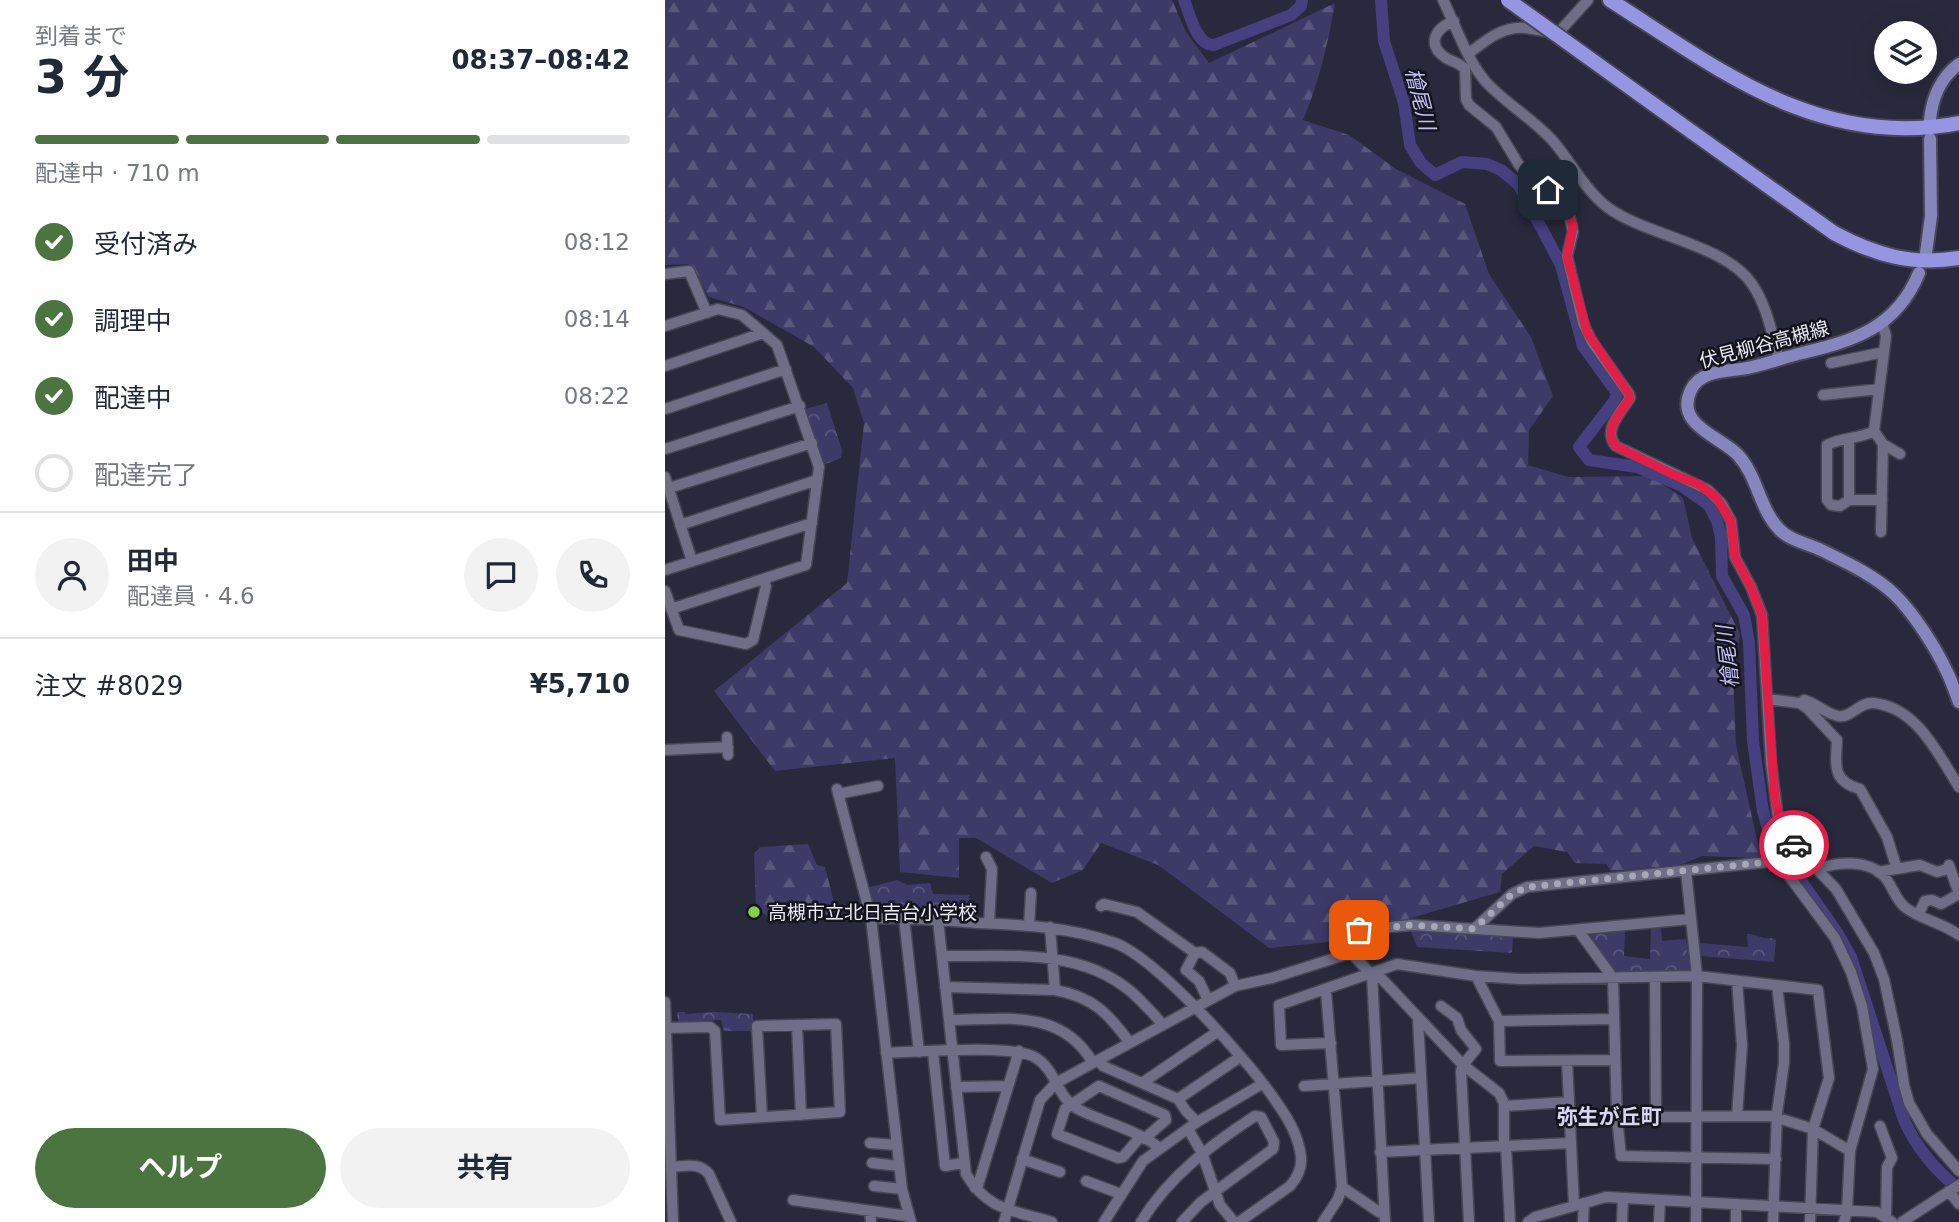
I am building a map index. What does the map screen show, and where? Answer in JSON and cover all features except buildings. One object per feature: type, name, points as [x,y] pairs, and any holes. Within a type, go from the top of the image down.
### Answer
[{"type":"highway","points":[[1508,0],[1834,233],[1889,257],[1939,261],[1959,258]]},
{"type":"highway","points":[[1610,0],[1733,79],[1793,107],[1852,123],[1908,127],[1959,122]]},
{"type":"main road","points":[[1930,120],[1941,83],[1951,69],[1959,64]]},
{"type":"main road","points":[[1926,253],[1931,216],[1930,139]]},
{"type":"main road","name":"伏見柳谷高槻線","points":[[1919,273],[1904,301],[1890,317],[1849,341],[1699,379],[1688,394],[1689,415],[1696,426],[1736,453],[1749,468],[1779,529],[1792,539],[1819,549],[1879,583],[1903,604],[1940,658],[1959,702]]},
{"type":"street","points":[[1443,0],[1468,54],[1486,82],[1539,127],[1561,150],[1594,195],[1638,224],[1705,251],[1739,270],[1751,282],[1759,297],[1779,359]]},
{"type":"street","points":[[1468,54],[1493,35],[1507,30],[1521,27],[1548,33],[1559,32],[1588,0]]},
{"type":"street","points":[[1454,21],[1441,25],[1436,31],[1435,40],[1444,57],[1465,69],[1469,105],[1496,127],[1519,166],[1535,182],[1548,190],[1570,218],[1573,232],[1567,256],[1583,323],[1630,398],[1610,429],[1612,441],[1616,446],[1707,490],[1721,503],[1731,521],[1735,557],[1762,615],[1778,818],[1786,836],[1836,889],[1860,928],[1884,979],[1909,1103],[1927,1134],[1959,1171]]},
{"type":"street","points":[[665,274],[689,271],[706,313]]},
{"type":"street","points":[[665,326],[718,309],[742,315],[778,345],[819,467],[806,565],[671,609]]},
{"type":"street","points":[[1882,323],[1886,336],[1874,431],[1884,444],[1900,454]]},
{"type":"street","points":[[665,366],[763,333]]},
{"type":"street","points":[[1831,363],[1884,352]]},
{"type":"street","points":[[665,409],[786,369]]},
{"type":"street","points":[[1823,395],[1879,389]]},
{"type":"street","points":[[665,449],[800,406]]},
{"type":"street","points":[[1874,431],[1866,436],[1835,441],[1828,445],[1826,500],[1831,505],[1840,506],[1849,500],[1882,500]]},
{"type":"street","points":[[1849,439],[1849,500]]},
{"type":"street","points":[[669,488],[812,443]]},
{"type":"street","points":[[1881,532],[1884,444]]},
{"type":"street","points":[[665,477],[692,561]]},
{"type":"street","points":[[681,525],[817,480]]},
{"type":"street","points":[[665,570],[811,523]]},
{"type":"street","points":[[665,591],[679,630],[746,644],[753,640],[766,586],[764,579]]},
{"type":"street","points":[[1767,699],[1803,705],[1837,740],[1836,770],[1841,780],[1860,789],[1887,837],[1897,869]]},
{"type":"street","points":[[1803,705],[1805,699],[1839,716],[1872,703],[1909,716],[1919,726],[1959,788]]},
{"type":"street","points":[[665,750],[728,746]]},
{"type":"street","points":[[793,1200],[870,1217],[910,1219],[902,1189],[896,1145],[871,918],[838,792],[878,786]]},
{"type":"street","points":[[986,857],[992,869],[989,923]]},
{"type":"street","points":[[1474,929],[1512,894],[1527,887],[1807,858]]},
{"type":"street","points":[[1778,861],[1835,938],[1851,972],[1862,1006],[1873,1069],[1850,1151],[1844,1222]]},
{"type":"street","points":[[1817,869],[1835,863],[1863,866],[1878,872],[1885,877],[1899,902],[1918,915],[1949,927],[1959,935]]},
{"type":"street","points":[[1878,872],[1920,865],[1937,872],[1950,866],[1959,894],[1941,904],[1932,900],[1925,901],[1918,915]]},
{"type":"street","points":[[1686,871],[1697,976],[1696,1222]]},
{"type":"street","points":[[1029,926],[1031,893]]},
{"type":"street","points":[[1101,906],[1104,904],[1137,912],[1195,953],[1202,952],[1230,973],[1235,986]]},
{"type":"street","points":[[1143,916],[1146,904]]},
{"type":"street","points":[[871,918],[1050,927],[1089,935],[1130,950],[1166,979],[1240,1057],[1277,1102],[1298,1143],[1300,1170],[1290,1186],[1236,1222],[1220,1205],[1202,1153],[1188,1129]]},
{"type":"street","points":[[904,918],[919,1052]]},
{"type":"street","points":[[1004,1222],[1040,1100],[1056,1083],[1235,986],[1272,978],[1352,953],[1359,945],[1359,930],[1412,925],[1539,933],[1691,919]]},
{"type":"street","points":[[938,920],[966,1174],[975,1188],[990,1202],[1052,1222]]},
{"type":"street","points":[[1050,927],[1055,990]]},
{"type":"street","points":[[1578,930],[1613,978],[1617,1117],[1621,1156],[1776,1158]]},
{"type":"street","points":[[1195,953],[1186,970],[1199,981],[1208,1000]]},
{"type":"street","points":[[1352,953],[1372,975],[1382,979],[1463,1065],[1499,1093],[1504,1106],[1510,1222]]},
{"type":"street","points":[[942,956],[1052,958],[1090,967],[1121,983],[1163,1025]]},
{"type":"street","points":[[1331,1043],[1280,1045],[1280,1005],[1372,975],[1397,964],[1476,976],[1520,979],[1697,976],[1818,990],[1829,1078],[1814,1129],[1810,1222]]},
{"type":"street","points":[[1372,975],[1382,1210],[1385,1222]]},
{"type":"street","points":[[1476,976],[1499,1021],[1500,1061],[1615,1060]]},
{"type":"street","points":[[1655,977],[1656,1117]]},
{"type":"street","points":[[1737,981],[1742,1045],[1737,1116]]},
{"type":"street","points":[[1773,1222],[1777,1117],[1784,1063],[1777,986]]},
{"type":"street","points":[[945,987],[1055,990],[1078,995],[1112,1018],[1130,1043]]},
{"type":"street","points":[[1323,1222],[1338,1199],[1342,1187],[1326,991]]},
{"type":"street","points":[[665,1002],[668,1151],[672,1167],[669,1203],[673,1222]]},
{"type":"street","points":[[1446,1006],[1457,1018],[1461,1030],[1476,1049],[1461,1071],[1469,1222]]},
{"type":"street","points":[[949,1020],[1024,1019],[1041,1022],[1072,1037],[1103,1066],[1178,1099],[1197,1122]]},
{"type":"street","points":[[1499,1021],[1614,1019]]},
{"type":"street","points":[[1418,1020],[1429,1222]]},
{"type":"street","points":[[666,1028],[710,1027],[715,1031],[720,1120],[840,1112],[836,1024],[757,1026],[762,1117]]},
{"type":"street","points":[[797,1025],[801,1115]]},
{"type":"street","points":[[1142,1083],[1217,1032]]},
{"type":"street","points":[[886,1053],[1019,1051],[1036,1057],[1045,1065],[1070,1104],[1159,1147]]},
{"type":"street","points":[[975,1188],[1019,1051]]},
{"type":"street","points":[[933,1052],[945,1166],[963,1163]]},
{"type":"street","points":[[1178,1099],[1240,1057]]},
{"type":"street","points":[[1567,1061],[1571,1143],[1583,1222]]},
{"type":"street","points":[[1304,1086],[1421,1078]]},
{"type":"street","points":[[1104,1222],[1143,1161],[1159,1147],[1262,1084]]},
{"type":"street","points":[[956,1087],[1008,1086]]},
{"type":"street","points":[[1099,1086],[1165,1115],[1166,1120],[1142,1138],[1123,1157],[1118,1158],[1057,1134],[1065,1109],[1099,1086]]},
{"type":"street","points":[[1504,1106],[1569,1102]]},
{"type":"street","points":[[1141,1222],[1150,1207],[1202,1153],[1255,1116],[1261,1117],[1274,1142],[1273,1149],[1201,1202],[1182,1222]]},
{"type":"street","points":[[1617,1117],[1777,1117],[1814,1129],[1850,1151]]},
{"type":"street","points":[[1880,1126],[1892,1158],[1887,1167],[1889,1220]]},
{"type":"street","points":[[870,1143],[896,1145]]},
{"type":"street","points":[[1380,1152],[1571,1143]]},
{"type":"street","points":[[1022,1159],[1060,1172]]},
{"type":"street","points":[[872,1163],[899,1166]]},
{"type":"street","points":[[672,1167],[703,1167],[709,1174],[731,1222]]},
{"type":"street","points":[[1086,1181],[1121,1194]]},
{"type":"street","points":[[874,1186],[902,1189]]},
{"type":"street","points":[[1342,1187],[1382,1210]]},
{"type":"street","points":[[1902,1222],[1953,1189],[1959,1204]]},
{"type":"street","points":[[1528,1222],[1606,1197],[1877,1212],[1889,1220]]},
{"type":"street","points":[[1622,1222],[1623,1198]]},
{"type":"street","points":[[1659,1222],[1660,1200]]},
{"type":"street","points":[[1736,1204],[1736,1222]]},
{"type":"street","points":[[1373,1222],[1382,1210]]},
{"type":"green space","points":[[665,0],[1172,0],[1186,32],[1209,63],[1335,3],[1322,63],[1303,120],[1349,135],[1396,169],[1465,204],[1489,274],[1531,337],[1553,396],[1529,430],[1528,465],[1568,477],[1650,476],[1683,498],[1692,538],[1740,634],[1733,674],[1736,745],[1761,858],[1702,856],[1680,865],[1611,871],[1606,864],[1575,863],[1567,852],[1534,846],[1502,874],[1500,892],[1411,918],[1357,939],[1269,948],[1158,865],[1101,843],[1083,870],[1052,883],[976,838],[959,838],[959,878],[900,872],[895,758],[775,771],[714,691],[847,583],[864,423],[853,388],[814,347],[744,307],[709,297],[689,264],[665,265]]},
{"type":"green space","points":[[827,403],[842,450],[841,458],[823,465],[805,409]]},
{"type":"green space","points":[[808,844],[817,865],[825,867],[837,914],[768,917],[756,908],[754,854],[760,847]]},
{"type":"green space","points":[[897,880],[907,885],[930,883],[933,894],[969,895],[969,919],[873,912],[866,888]]},
{"type":"green space","points":[[1413,928],[1513,937],[1512,953],[1417,947],[1411,931]]},
{"type":"green space","points":[[1661,928],[1662,941],[1686,939],[1690,969],[1687,972],[1619,974],[1588,937],[1590,933],[1625,931],[1624,956],[1650,959],[1651,929]]},
{"type":"green space","points":[[1747,934],[1776,940],[1774,962],[1700,956],[1699,943],[1748,947]]},
{"type":"green space","points":[[677,1012],[753,1014],[754,1031],[724,1031],[721,1020],[678,1022]]},
{"type":"waterway","name":"檜尾川","points":[[1184,0],[1198,34],[1208,44],[1214,45],[1291,15],[1301,6],[1302,0]]},
{"type":"waterway","name":"檜尾川","points":[[1381,0],[1384,41],[1404,103],[1410,145],[1421,163],[1435,175],[1462,162],[1487,164],[1501,170],[1518,184],[1561,265],[1583,346],[1617,393],[1615,400],[1579,447],[1589,460],[1637,467],[1682,486],[1709,505],[1717,521],[1721,537],[1722,576],[1744,615],[1749,642],[1753,741],[1763,811],[1770,836],[1851,957],[1904,1120],[1914,1140],[1927,1158],[1959,1189]]},
{"type":"way so far","points":[[1359,930],[1412,925],[1474,929],[1512,894],[1527,887],[1807,858],[1794,845]]},
{"type":"place","name":"高槻市立北日吉台小学校","points":[[754,912]]},
{"type":"district","name":"弥生が丘町","points":[[1609,1117]]},
{"type":"route","points":[[1548,190],[1573,226],[1567,256],[1583,323],[1629,394],[1630,398],[1610,429],[1612,441],[1616,446],[1707,490],[1721,503],[1731,521],[1735,557],[1762,615],[1775,799],[1783,831],[1794,845]]}]
